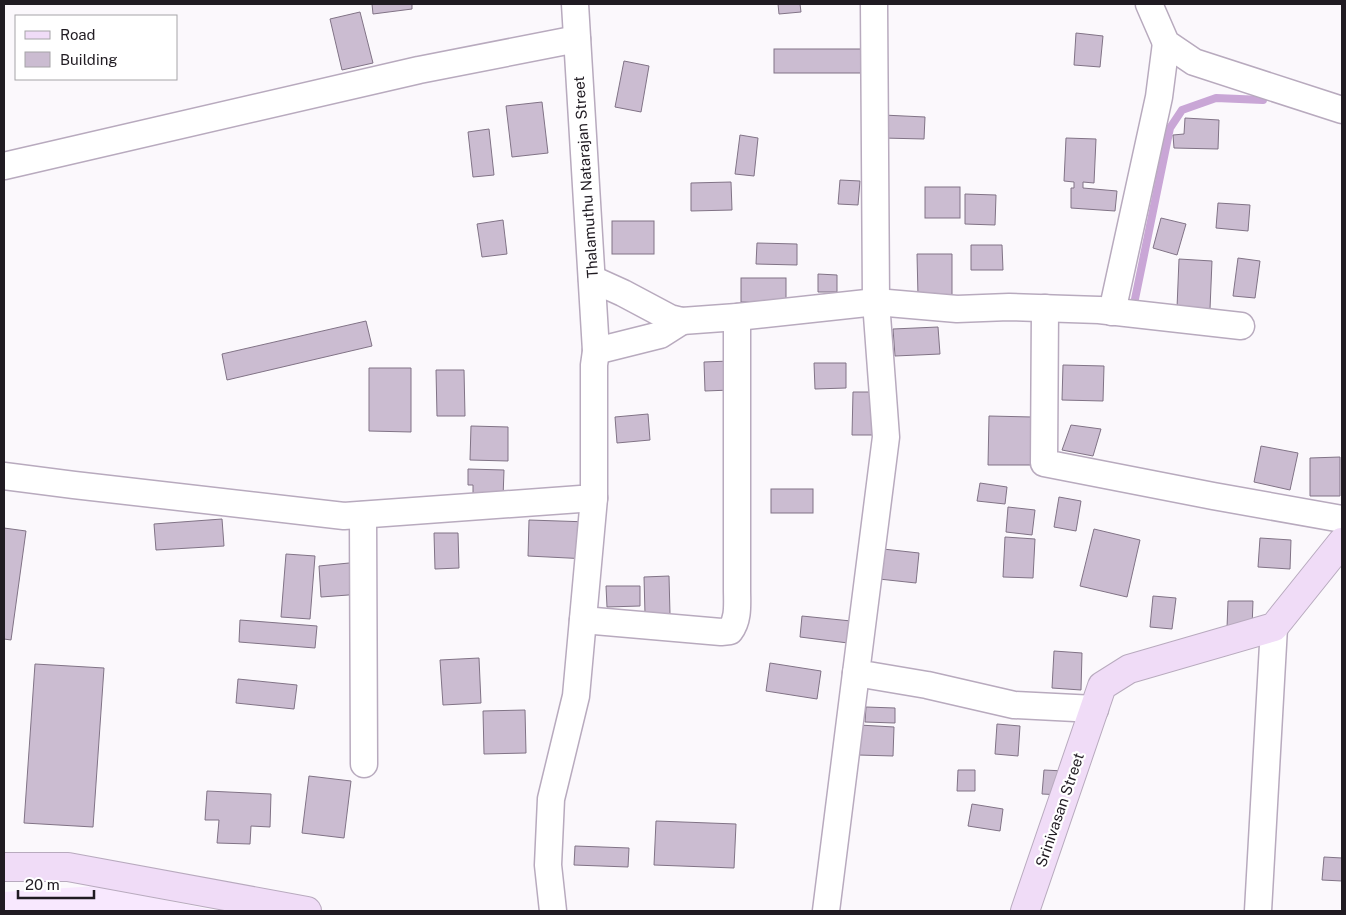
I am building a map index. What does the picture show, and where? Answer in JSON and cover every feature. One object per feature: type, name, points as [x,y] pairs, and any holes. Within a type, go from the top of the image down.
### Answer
[{"type":"street","name":"Thalamuthu Natarajan Street","points":[[553,911],[548,865],[551,799],[576,696],[594,498],[594,365],[596,351],[575,4]]},
{"type":"street","points":[[826,911],[886,436],[876,302],[874,4]]},
{"type":"street","points":[[1112,312],[1159,97],[1166,43],[1149,4]]},
{"type":"street","points":[[4,166],[418,70],[578,39]]},
{"type":"street","points":[[1166,43],[1194,62],[1342,110]]},
{"type":"street","points":[[592,279],[670,318],[682,321],[876,302],[957,309],[1009,307],[1112,312],[1241,326]]},
{"type":"street","points":[[1045,308],[1044,463],[1342,519]]},
{"type":"street","points":[[583,620],[722,632],[730,631],[734,625],[737,614],[737,317]]},
{"type":"street","points":[[596,351],[660,335],[682,321]]},
{"type":"street","points":[[4,476],[344,516],[594,498]]},
{"type":"street","points":[[363,515],[364,764]]},
{"type":"street","points":[[1258,911],[1274,627],[1342,542]]},
{"type":"street","name":"Srinivasan Street","points":[[1025,911],[1102,686],[1128,669],[1274,627]]},
{"type":"street","points":[[856,673],[927,685],[1014,705],[1095,709]]},
{"type":"street","points":[[4,867],[68,867],[307,911]]},
{"type":"shaded area","points":[[96,886],[218,911],[4,911],[4,892]]},
{"type":"building","points":[[372,4],[412,4],[412,9],[373,14]]},
{"type":"building","points":[[778,4],[800,4],[801,12],[779,14]]},
{"type":"building","points":[[360,12],[373,63],[342,70],[330,19]]},
{"type":"building","points":[[1076,33],[1103,36],[1100,67],[1074,65]]},
{"type":"building","points":[[774,49],[863,49],[863,73],[774,73]]},
{"type":"building","points":[[624,61],[649,66],[641,112],[615,107]]},
{"type":"building","points":[[542,102],[548,153],[512,157],[506,106]]},
{"type":"building","points":[[883,115],[925,117],[924,139],[883,138]]},
{"type":"building","points":[[1185,118],[1219,120],[1218,149],[1174,148],[1173,135],[1184,134]]},
{"type":"building","points":[[489,129],[494,175],[473,177],[468,132]]},
{"type":"building","points":[[740,135],[758,138],[754,176],[735,174]]},
{"type":"building","points":[[1066,138],[1096,139],[1094,183],[1083,182],[1083,188],[1117,191],[1115,211],[1071,208],[1071,188],[1074,188],[1074,182],[1064,181]]},
{"type":"building","points":[[840,180],[860,181],[858,205],[838,204]]},
{"type":"building","points":[[731,182],[732,210],[691,211],[691,183]]},
{"type":"building","points":[[925,187],[960,187],[960,218],[925,218]]},
{"type":"building","points":[[965,194],[996,195],[995,225],[965,224]]},
{"type":"building","points":[[1218,203],[1250,205],[1248,231],[1216,228]]},
{"type":"building","points":[[1161,218],[1186,224],[1177,255],[1153,248]]},
{"type":"building","points":[[503,220],[507,254],[482,257],[477,224]]},
{"type":"building","points":[[612,221],[654,221],[654,254],[612,254]]},
{"type":"building","points":[[757,243],[797,244],[797,265],[756,264]]},
{"type":"building","points":[[971,245],[1002,245],[1003,270],[971,270]]},
{"type":"building","points":[[917,254],[952,254],[952,296],[918,296]]},
{"type":"building","points":[[1238,258],[1260,261],[1255,298],[1233,296]]},
{"type":"building","points":[[1179,259],[1212,261],[1210,309],[1177,308]]},
{"type":"building","points":[[818,274],[837,275],[837,292],[818,292]]},
{"type":"building","points":[[741,278],[786,278],[786,302],[741,302]]},
{"type":"building","points":[[366,321],[372,346],[227,380],[222,354]]},
{"type":"building","points":[[938,327],[940,354],[895,356],[893,329]]},
{"type":"building","points":[[730,361],[731,390],[705,391],[704,362]]},
{"type":"building","points":[[814,363],[846,363],[846,388],[815,389]]},
{"type":"building","points":[[1063,365],[1104,366],[1103,401],[1062,400]]},
{"type":"building","points":[[369,368],[411,368],[411,432],[369,431]]},
{"type":"building","points":[[436,370],[464,370],[465,416],[437,416]]},
{"type":"building","points":[[853,392],[880,392],[880,435],[852,435]]},
{"type":"building","points":[[648,414],[650,440],[617,443],[615,417]]},
{"type":"building","points":[[989,416],[1032,417],[1031,465],[988,465]]},
{"type":"building","points":[[1071,425],[1101,429],[1093,456],[1062,450]]},
{"type":"building","points":[[471,426],[508,427],[508,461],[470,460]]},
{"type":"building","points":[[1261,446],[1298,453],[1290,490],[1254,482]]},
{"type":"building","points":[[1340,457],[1340,496],[1310,496],[1310,458]]},
{"type":"building","points":[[468,469],[504,470],[503,498],[473,497],[473,485],[468,485]]},
{"type":"building","points":[[980,483],[1007,487],[1005,504],[977,501]]},
{"type":"building","points":[[771,489],[813,489],[813,513],[771,513]]},
{"type":"building","points":[[1059,497],[1081,501],[1076,531],[1054,527]]},
{"type":"building","points":[[1008,507],[1035,510],[1032,535],[1006,532]]},
{"type":"building","points":[[222,519],[224,546],[156,550],[154,524]]},
{"type":"building","points":[[529,520],[589,522],[588,559],[528,556]]},
{"type":"building","points":[[4,528],[26,531],[11,640],[4,639]]},
{"type":"building","points":[[1094,529],[1140,540],[1127,597],[1080,586]]},
{"type":"building","points":[[434,533],[458,533],[459,568],[435,569]]},
{"type":"building","points":[[1005,537],[1035,539],[1033,578],[1003,577]]},
{"type":"building","points":[[1260,538],[1291,540],[1290,569],[1258,567]]},
{"type":"building","points":[[883,549],[919,553],[916,583],[879,579]]},
{"type":"building","points":[[286,554],[315,556],[310,619],[281,617]]},
{"type":"building","points":[[359,562],[362,594],[321,597],[319,566]]},
{"type":"building","points":[[669,576],[670,614],[645,614],[644,577]]},
{"type":"building","points":[[606,586],[640,586],[640,606],[607,607]]},
{"type":"building","points":[[1153,596],[1176,598],[1172,629],[1150,627]]},
{"type":"building","points":[[1228,601],[1253,601],[1252,628],[1227,628]]},
{"type":"building","points":[[802,616],[851,621],[848,643],[800,637]]},
{"type":"building","points":[[240,620],[317,626],[315,648],[239,642]]},
{"type":"building","points":[[1054,651],[1082,653],[1081,690],[1052,688]]},
{"type":"building","points":[[479,658],[481,703],[443,705],[440,660]]},
{"type":"building","points":[[770,663],[821,671],[817,699],[766,691]]},
{"type":"building","points":[[35,664],[104,668],[93,827],[24,823]]},
{"type":"building","points":[[238,679],[297,685],[294,709],[236,703]]},
{"type":"building","points":[[866,707],[895,708],[895,723],[865,722]]},
{"type":"building","points":[[525,710],[526,753],[484,754],[483,711]]},
{"type":"building","points":[[997,724],[1020,726],[1018,756],[995,754]]},
{"type":"building","points":[[859,725],[894,727],[893,756],[858,755]]},
{"type":"building","points":[[958,770],[975,770],[975,791],[957,791]]},
{"type":"building","points":[[1044,770],[1064,771],[1063,795],[1042,794]]},
{"type":"building","points":[[309,776],[351,781],[344,838],[302,833]]},
{"type":"building","points":[[207,791],[271,794],[270,827],[251,826],[250,844],[217,843],[219,820],[205,820]]},
{"type":"building","points":[[972,804],[1003,809],[1000,831],[968,826]]},
{"type":"building","points":[[656,821],[736,824],[734,868],[654,865]]},
{"type":"building","points":[[575,846],[629,848],[628,867],[574,865]]},
{"type":"building","points":[[1324,857],[1342,858],[1342,881],[1322,880]]},
{"type":"waterway","points":[[1135,299],[1170,128],[1182,110],[1216,98],[1263,100]]}]
